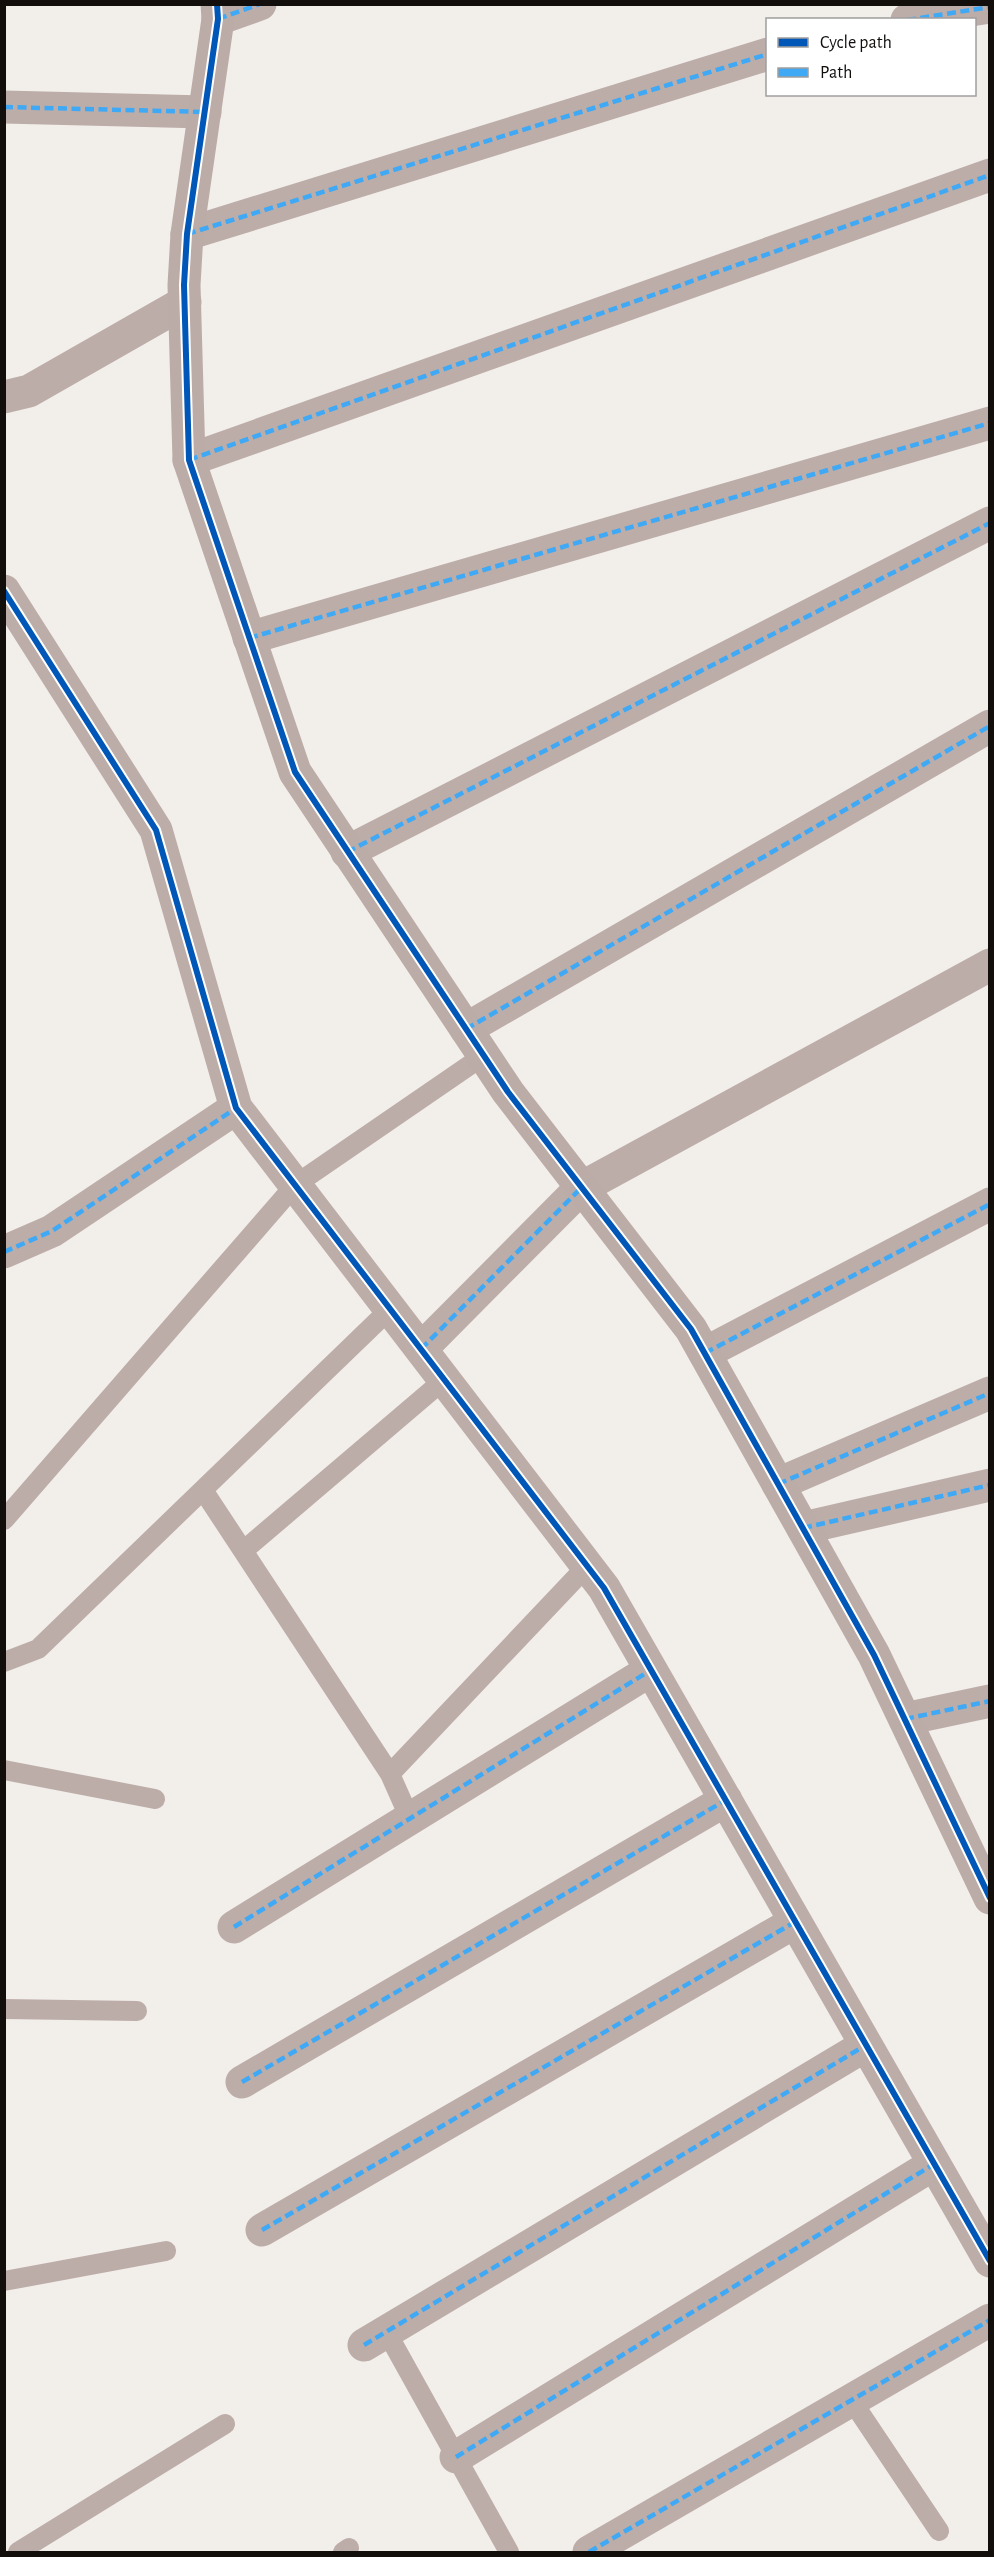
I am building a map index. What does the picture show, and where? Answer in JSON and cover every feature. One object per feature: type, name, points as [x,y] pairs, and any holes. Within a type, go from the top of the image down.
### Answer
[{"type":"street","points":[[260,4],[218,12],[187,234],[184,302],[189,460],[295,772],[474,1043],[581,1188],[691,1329],[874,1655],[990,1898]]},
{"type":"street","points":[[920,18],[990,7]]},
{"type":"street","points":[[187,234],[766,55]]},
{"type":"street","points":[[4,107],[205,112]]},
{"type":"street","points":[[189,460],[990,176]]},
{"type":"street","points":[[4,397],[29,391],[184,302]]},
{"type":"street","points":[[249,638],[990,423]]},
{"type":"street","points":[[346,852],[990,523]]},
{"type":"street","points":[[4,591],[156,830],[236,1108],[604,1588],[990,2261]]},
{"type":"street","points":[[474,1043],[990,726]]},
{"type":"street","points":[[422,1350],[581,1188],[990,965]]},
{"type":"street","points":[[4,1252],[52,1231],[236,1108]]},
{"type":"street","points":[[705,1353],[990,1204]]},
{"type":"street","points":[[778,1484],[990,1393]]},
{"type":"street","points":[[803,1528],[990,1485]]},
{"type":"street","points":[[234,1927],[651,1670]]},
{"type":"street","points":[[905,1719],[990,1701]]},
{"type":"street","points":[[242,2082],[726,1800]]},
{"type":"street","points":[[262,2230],[795,1922]]},
{"type":"street","points":[[375,2338],[866,2045]]},
{"type":"street","points":[[456,2457],[934,2164]]},
{"type":"street","points":[[589,2553],[990,2320]]},
{"type":"lane","points":[[4,1520],[296,1185],[474,1043]]},
{"type":"lane","points":[[4,1662],[38,1649],[390,1309]]},
{"type":"lane","points":[[243,1551],[445,1379]]},
{"type":"lane","points":[[203,1490],[390,1774],[410,1819]]},
{"type":"lane","points":[[390,1774],[587,1566]]},
{"type":"lane","points":[[4,1770],[155,1798]]},
{"type":"lane","points":[[4,2009],[137,2012]]},
{"type":"lane","points":[[4,2281],[166,2251]]},
{"type":"lane","points":[[375,2338],[456,2457],[509,2553]]},
{"type":"lane","points":[[852,2401],[939,2531]]},
{"type":"lane","points":[[18,2553],[225,2424]]},
{"type":"marked path","points":[[218,19],[260,4]]},
{"type":"marked path","points":[[920,18],[990,7]]},
{"type":"marked path","points":[[187,234],[766,55]]},
{"type":"marked path","points":[[4,107],[205,112]]},
{"type":"marked path","points":[[189,460],[990,175]]},
{"type":"marked path","points":[[249,638],[990,423]]},
{"type":"marked path","points":[[347,852],[990,523]]},
{"type":"marked path","points":[[466,1029],[990,726]]},
{"type":"marked path","points":[[4,1252],[52,1231],[236,1108]]},
{"type":"marked path","points":[[421,1349],[581,1188]]},
{"type":"marked path","points":[[705,1353],[990,1204]]},
{"type":"marked path","points":[[778,1484],[990,1393]]},
{"type":"marked path","points":[[803,1528],[990,1485]]},
{"type":"marked path","points":[[234,1927],[651,1670]]},
{"type":"marked path","points":[[905,1719],[990,1701]]},
{"type":"marked path","points":[[242,2082],[726,1800]]},
{"type":"marked path","points":[[262,2230],[795,1922]]},
{"type":"marked path","points":[[364,2345],[866,2045]]},
{"type":"marked path","points":[[456,2457],[934,2164]]},
{"type":"marked path","points":[[589,2552],[990,2320]]},
{"type":"cycle path","points":[[217,4],[218,19],[187,234],[184,285],[189,460],[295,772],[508,1092],[691,1329],[874,1655],[990,1898]]},
{"type":"cycle path","points":[[4,591],[156,830],[236,1108],[604,1588],[990,2261]]}]
